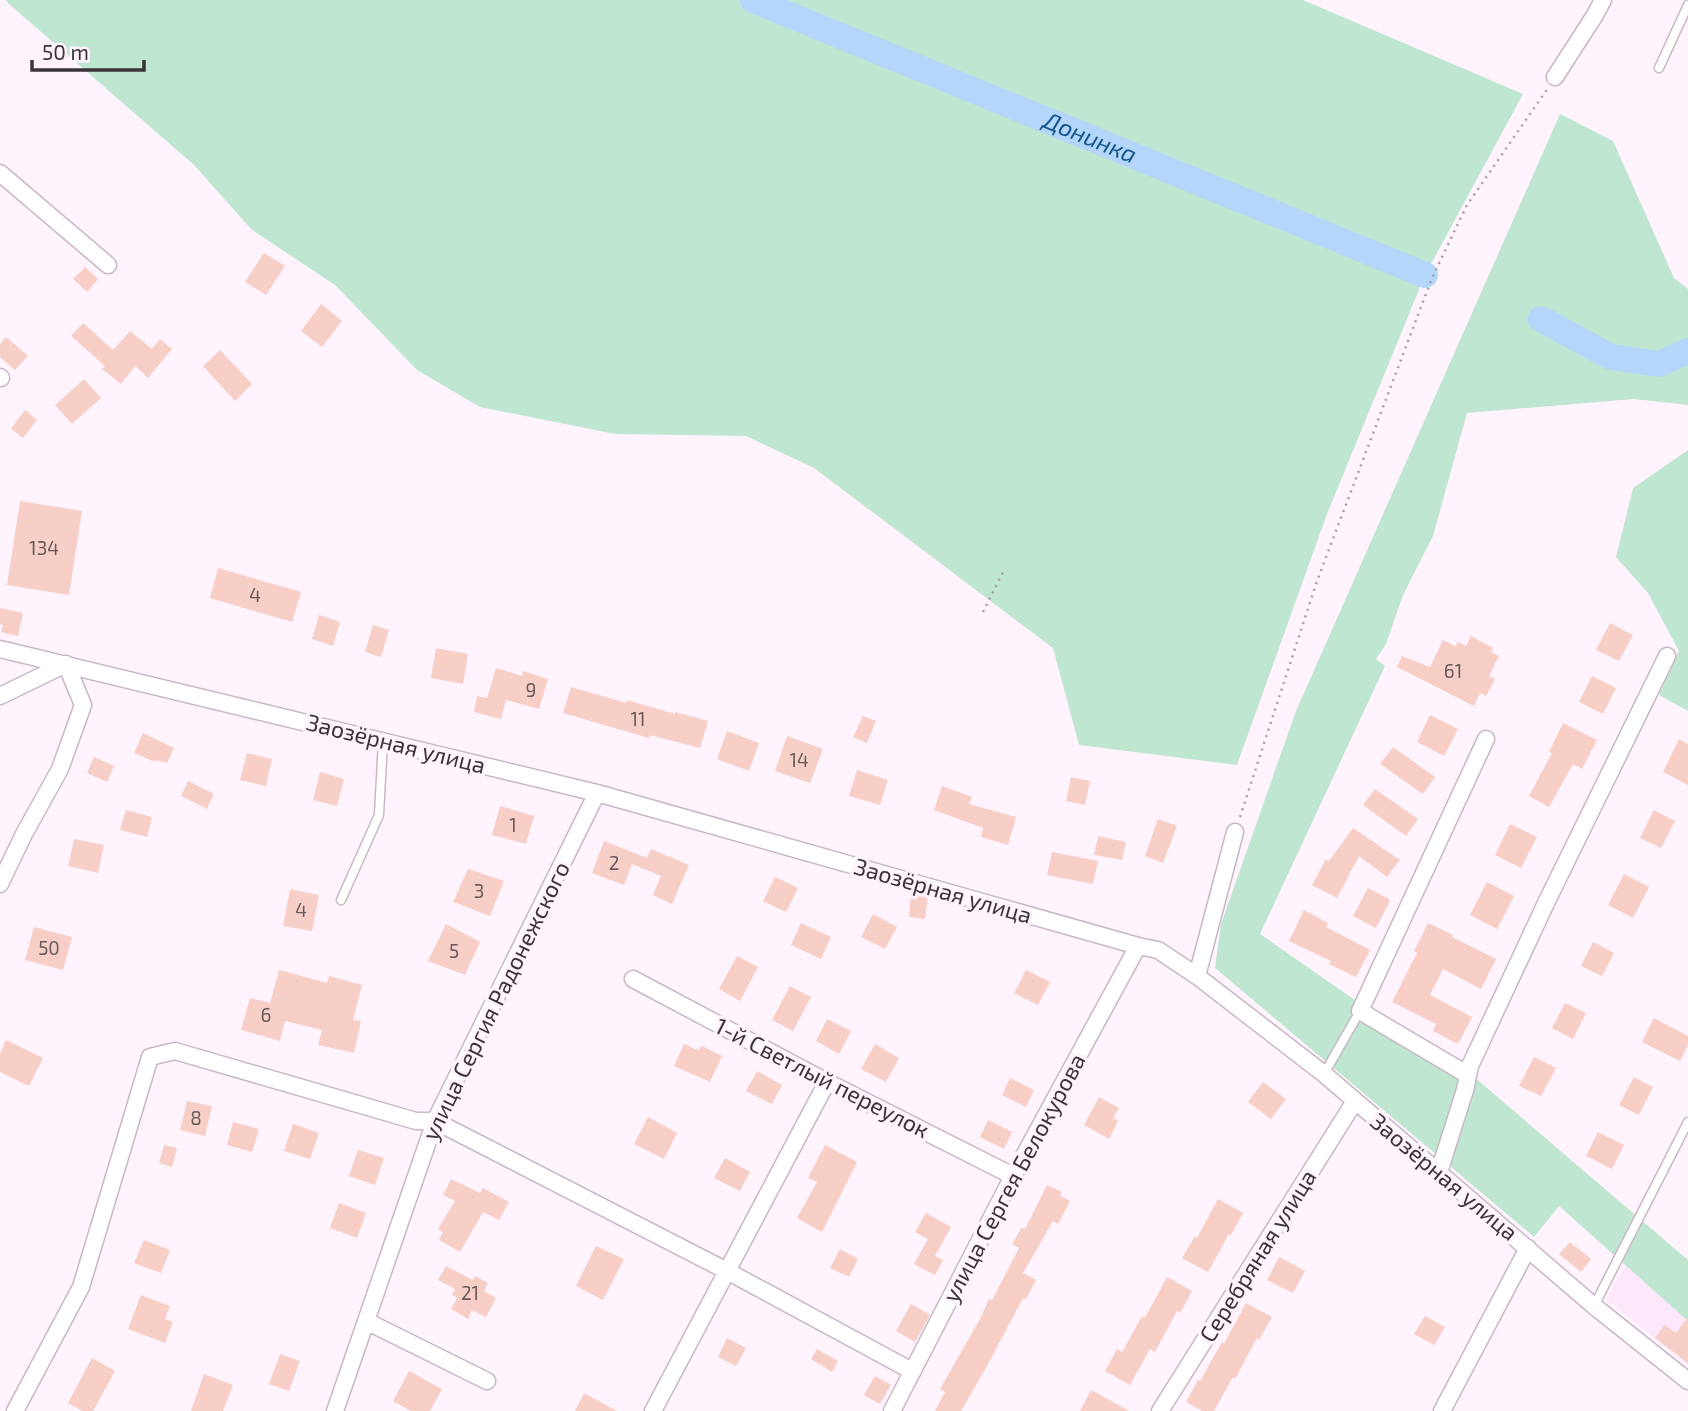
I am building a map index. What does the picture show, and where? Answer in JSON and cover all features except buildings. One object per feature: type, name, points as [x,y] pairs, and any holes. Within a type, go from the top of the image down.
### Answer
[{"type":"street","points":[[1556,77],[1603,0]]},
{"type":"street","points":[[0,173],[108,265]]},
{"type":"street","name":"Заозёрная улица","points":[[0,649],[597,793],[1158,950],[1197,976],[1324,1074],[1594,1306],[1688,1381]]},
{"type":"street","points":[[1439,1172],[1470,1066],[1667,656]]},
{"type":"street","points":[[0,696],[66,664],[83,705],[60,769],[0,884]]},
{"type":"street","points":[[1468,1075],[1360,1011],[1486,739]]},
{"type":"street","name":"улица Сергия Радонежского","points":[[335,1411],[435,1121],[597,793]]},
{"type":"street","points":[[1197,976],[1236,832]]},
{"type":"street","name":"улица Сергея Белокурова","points":[[891,1411],[1013,1176],[1138,946]]},
{"type":"street","name":"1-й Светлый переулок","points":[[633,979],[827,1082],[1013,1176]]},
{"type":"street","points":[[34,1411],[16,1408],[81,1287],[150,1057],[175,1051],[415,1121],[435,1121],[727,1271],[912,1371]]},
{"type":"street","points":[[653,1411],[827,1082]]},
{"type":"street","name":"Серебряная улица","points":[[1160,1411],[1355,1101]]},
{"type":"street","points":[[1442,1411],[1528,1248]]},
{"type":"street","points":[[366,1321],[487,1381]]},
{"type":"lane","points":[[1659,68],[1688,5]]},
{"type":"lane","points":[[341,900],[379,815],[383,741]]},
{"type":"lane","points":[[1324,1074],[1360,1011]]},
{"type":"lane","points":[[1594,1306],[1688,1122]]},
{"type":"path","points":[[1236,832],[1317,581],[1432,278],[1467,205],[1556,77]]},
{"type":"path","points":[[983,612],[1003,572]]},
{"type":"shaded area","points":[[1626,1266],[1688,1321],[1688,1365],[1606,1299]]},
{"type":"green space","points":[[6,0],[1303,0],[1523,94],[1425,275],[1327,514],[1237,765],[1079,745],[1053,648],[814,468],[746,436],[615,434],[480,407],[417,370],[335,285],[252,230],[194,165]]},
{"type":"green space","points":[[1560,114],[1613,141],[1674,278],[1688,289],[1688,405],[1634,399],[1467,413],[1433,536],[1403,595],[1386,644],[1376,659],[1385,666],[1260,934],[1349,996],[1466,1070],[1688,1260],[1688,1321],[1559,1206],[1534,1237],[1215,968],[1221,924],[1296,711]]},
{"type":"green space","points":[[1688,450],[1688,711],[1659,695],[1679,651],[1648,593],[1616,557],[1633,488]]},
{"type":"waterway","name":"Донинка","points":[[753,0],[1425,275]]},
{"type":"waterway","name":"Донинка","points":[[1541,319],[1611,357],[1659,364],[1688,351]]}]
